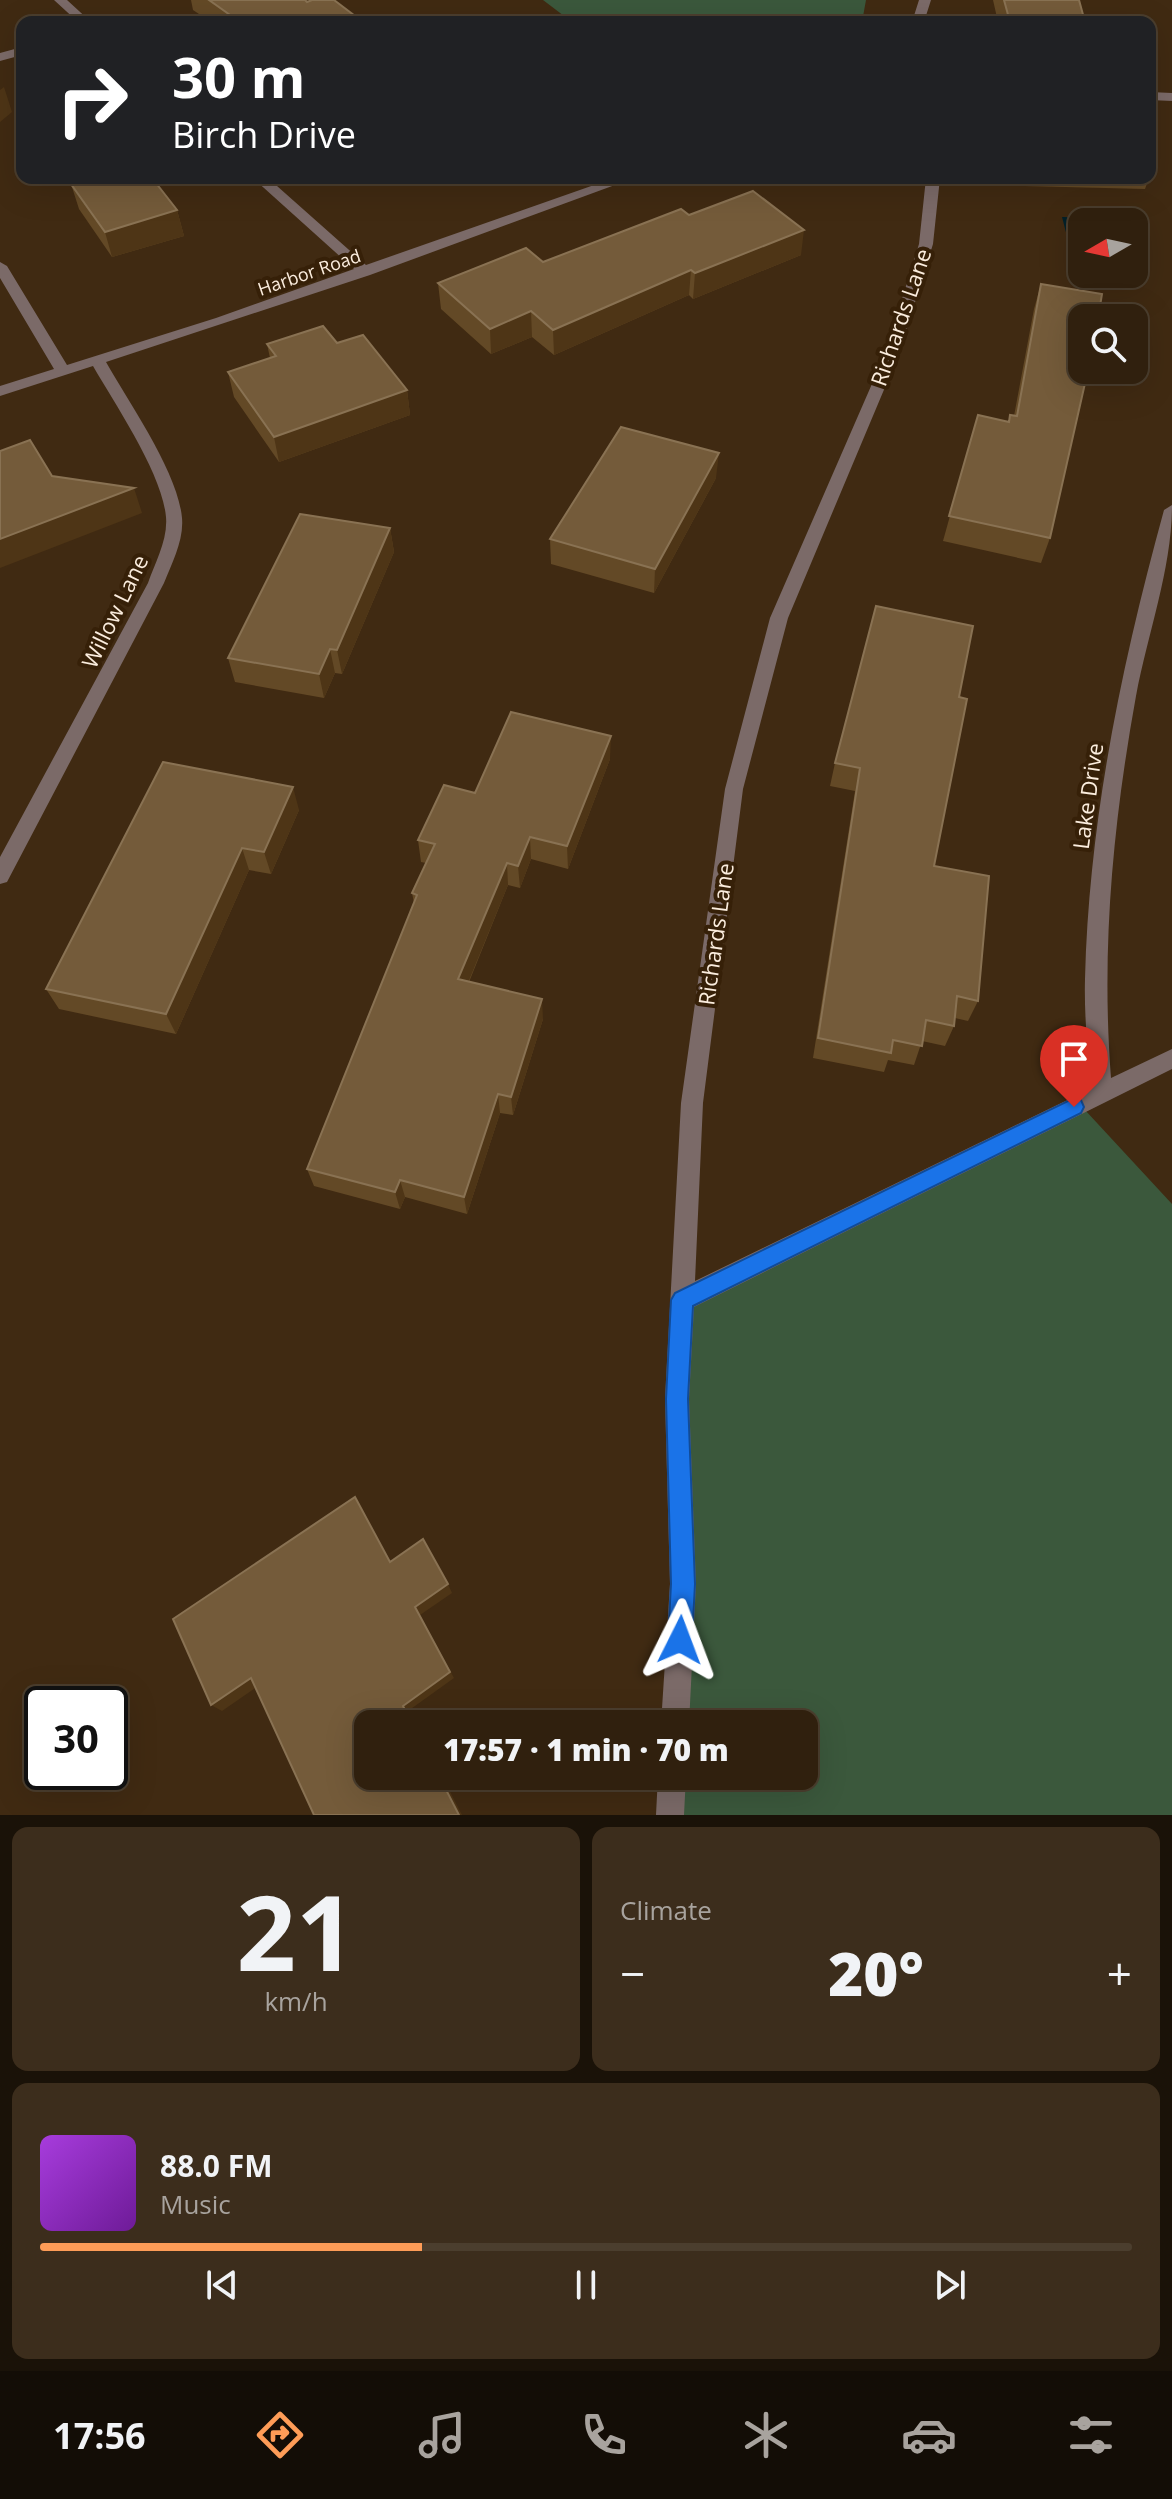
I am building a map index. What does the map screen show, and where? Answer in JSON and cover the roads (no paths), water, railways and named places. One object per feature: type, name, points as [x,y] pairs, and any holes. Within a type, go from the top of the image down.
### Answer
[{"type":"street","points":[[60,0],[78,16]]},
{"type":"street","points":[[267,184],[365,272]]},
{"type":"street","name":"Harbor Road","points":[[0,391],[365,272],[610,184]]},
{"type":"street","name":"Richards Lane","points":[[676,1710],[683,1584],[677,1399],[692,1103],[734,789],[779,618],[892,354],[926,244],[932,184]]},
{"type":"street","points":[[0,266],[63,371]]},
{"type":"street","name":"Willow Lane","points":[[0,876],[156,583],[169,549],[174,520],[171,500],[97,360]]},
{"type":"street","name":"Lake Drive","points":[[1101,1093],[1094,981],[1099,878],[1124,713],[1155,571],[1172,510]]},
{"type":"street","points":[[682,1300],[1172,1059]]},
{"type":"street","points":[[670,1815],[671,1790]]},
{"type":"water","points":[[1062,217],[1068,217],[1068,240]]}]
